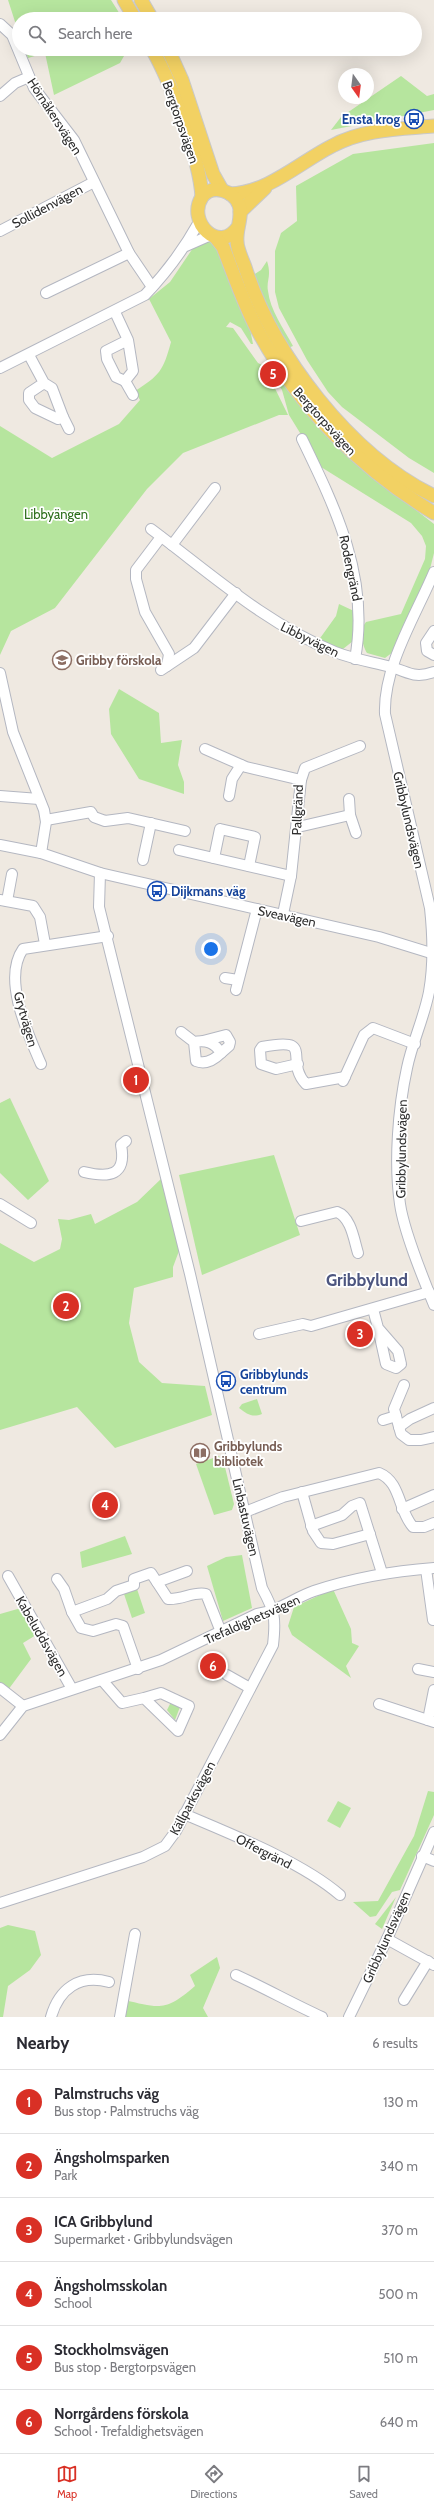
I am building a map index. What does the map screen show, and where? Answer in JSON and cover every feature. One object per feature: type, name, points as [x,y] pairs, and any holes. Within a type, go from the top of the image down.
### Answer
[{"type":"main road","points":[[124,0],[131,12]]},
{"type":"main road","points":[[141,0],[148,12]]},
{"type":"main road","name":"Bergtorpsvägen","points":[[155,56],[171,89],[186,133],[201,180],[202,197]]},
{"type":"main road","name":"Bergtorpsvägen","points":[[171,56],[186,93],[213,174],[226,192]]},
{"type":"main road","points":[[226,192],[239,205],[240,212],[238,227],[233,235],[214,236],[200,222],[198,209],[202,197],[214,189],[226,192],[242,193],[272,181],[333,145],[359,135],[383,130],[434,126]]},
{"type":"main road","points":[[240,212],[272,181]]},
{"type":"main road","name":"Bergtorpsvägen","points":[[238,227],[237,242],[260,305],[278,339],[298,371],[326,407],[357,439],[389,468],[434,496]]},
{"type":"main road","name":"Bergtorpsvägen","points":[[214,236],[223,247],[258,331],[304,400],[348,450],[400,492],[434,513]]},
{"type":"street","name":"Hörnåkersvägen","points":[[0,24],[12,35]]},
{"type":"street","name":"Hörnåkersvägen","points":[[20,56],[29,77],[53,116],[74,140],[129,253],[146,281],[152,287]]},
{"type":"street","points":[[0,96],[15,83],[29,77]]},
{"type":"street","name":"Sollidenvägen","points":[[0,231],[94,182]]},
{"type":"street","points":[[0,368],[30,355],[145,295],[185,248],[200,222]]},
{"type":"street","points":[[185,248],[214,236]]},
{"type":"street","points":[[46,293],[129,253]]},
{"type":"street","points":[[115,312],[128,340],[133,371],[126,381]]},
{"type":"street","points":[[128,340],[106,352],[107,359],[116,377],[126,381],[133,395]]},
{"type":"street","points":[[30,355],[44,383],[52,388],[69,429]]},
{"type":"street","points":[[44,383],[30,393],[29,400],[35,408],[48,416],[58,420],[63,417]]},
{"type":"street","name":"Rodengränd","points":[[302,439],[334,507],[347,541],[353,566],[359,608],[359,638],[355,659]]},
{"type":"street","points":[[172,545],[215,488]]},
{"type":"street","points":[[400,492],[434,519]]},
{"type":"street","name":"Libbyvägen","points":[[151,529],[262,614],[308,640],[355,659],[392,667],[421,676],[434,672]]},
{"type":"street","points":[[161,537],[136,570],[145,612],[169,654],[164,668],[188,654],[236,593]]},
{"type":"street","points":[[427,587],[434,563]]},
{"type":"street","name":"Gribbylundsvägen","points":[[434,572],[392,667],[384,696],[385,714],[430,908],[434,954],[429,992],[415,1044],[407,1066],[402,1091],[398,1189],[400,1206],[434,1305]]},
{"type":"street","name":"Gribbylundsvägen","points":[[427,587],[434,579]]},
{"type":"street","points":[[434,631],[426,643],[427,651],[434,655]]},
{"type":"street","points":[[0,673],[13,732],[46,820],[41,853]]},
{"type":"street","points":[[300,780],[305,768],[360,746]]},
{"type":"street","name":"Pallgränd","points":[[205,749],[241,765],[300,780],[298,827],[291,876],[283,914]]},
{"type":"street","points":[[229,796],[232,779],[241,765]]},
{"type":"street","points":[[0,796],[39,799]]},
{"type":"street","points":[[348,800],[350,815],[356,833]]},
{"type":"street","points":[[46,820],[91,812],[94,817],[105,821],[128,818],[184,831]]},
{"type":"street","points":[[298,827],[350,815]]},
{"type":"street","points":[[143,860],[151,824]]},
{"type":"street","points":[[214,858],[220,829],[255,837],[249,866]]},
{"type":"street","name":"Sveavägen","points":[[0,845],[41,853],[100,873],[379,937],[434,954]]},
{"type":"street","points":[[179,850],[291,876]]},
{"type":"street","name":"Linbastuvägen","points":[[100,873],[99,907],[108,936],[262,1588],[274,1611]]},
{"type":"street","points":[[12,874],[3,901],[33,906],[40,917],[45,944]]},
{"type":"street","points":[[226,978],[237,985],[257,909]]},
{"type":"street","name":"Grytvägen","points":[[41,1064],[19,1004],[14,972],[18,956],[23,949],[45,944],[108,936]]},
{"type":"street","points":[[298,1064],[302,1079],[306,1084],[344,1079],[364,1035],[373,1028],[415,1044]]},
{"type":"street","points":[[181,1032],[198,1041],[217,1047],[221,1053]]},
{"type":"street","points":[[226,1035],[230,1042],[215,1059],[201,1063],[196,1061],[198,1041],[226,1035]]},
{"type":"street","points":[[84,1172],[101,1176],[112,1174],[119,1168],[123,1157],[120,1145],[126,1141]]},
{"type":"street","points":[[0,1204],[31,1223]]},
{"type":"street","points":[[301,1221],[337,1212],[340,1213],[346,1218],[358,1253]]},
{"type":"street","points":[[259,1334],[303,1324],[311,1326],[429,1292]]},
{"type":"street","points":[[373,1309],[378,1328]]},
{"type":"street","points":[[404,1385],[394,1409],[401,1434],[409,1440],[421,1440],[434,1437]]},
{"type":"street","points":[[399,1427],[410,1418],[434,1408]]},
{"type":"street","points":[[383,1420],[396,1416]]},
{"type":"street","points":[[245,1512],[302,1492],[379,1473],[388,1477],[395,1488],[406,1519],[413,1527],[424,1527],[434,1523]]},
{"type":"street","points":[[302,1492],[311,1526],[321,1543],[333,1544],[370,1534]]},
{"type":"street","points":[[402,1509],[434,1495]]},
{"type":"street","points":[[311,1526],[342,1515],[352,1506],[360,1503],[382,1574]]},
{"type":"street","name":"Trefaldighetsvägen","points":[[23,1706],[138,1669],[161,1660],[257,1614],[274,1611],[312,1592],[382,1574],[430,1568],[433,1620]]},
{"type":"street","points":[[157,1582],[187,1571]]},
{"type":"street","points":[[72,1612],[107,1599],[116,1591],[134,1585],[134,1579],[151,1573],[168,1599],[180,1600],[199,1593],[206,1594],[221,1632]]},
{"type":"street","name":"Kabeluddsvägen","points":[[7,1577],[72,1689]]},
{"type":"street","points":[[57,1579],[64,1589],[72,1612],[81,1628],[93,1632],[116,1624],[123,1626],[138,1669]]},
{"type":"street","name":"Källparksvägen","points":[[0,1903],[5,1903],[151,1854],[165,1846],[184,1814],[273,1645],[276,1624],[274,1611]]},
{"type":"street","points":[[418,1669],[434,1672]]},
{"type":"street","points":[[227,1675],[250,1688]]},
{"type":"street","points":[[102,1680],[122,1703],[144,1698]]},
{"type":"street","points":[[0,1688],[23,1706],[0,1736]]},
{"type":"street","points":[[379,1704],[431,1721],[434,1690]]},
{"type":"street","name":"Offergränd","points":[[184,1814],[279,1857],[340,1895]]},
{"type":"street","name":"Gribbylundsvägen","points":[[349,2017],[387,1939],[422,1856],[434,1832]]},
{"type":"street","points":[[422,1856],[434,1861]]},
{"type":"street","points":[[120,2017],[135,1934]]},
{"type":"street","points":[[387,1939],[431,1963],[404,2000]]},
{"type":"street","points":[[236,1975],[322,2017]]},
{"type":"street","points":[[51,2017],[56,2000],[64,1991],[80,1982],[105,1981]]},
{"type":"green space","points":[[8,0],[111,0],[119,12],[12,12]]},
{"type":"green space","points":[[46,56],[124,56],[120,63],[54,95]]},
{"type":"green space","points":[[401,76],[427,96],[434,94],[434,110],[331,130],[341,117],[360,104],[374,104],[374,94]]},
{"type":"green space","points":[[434,143],[434,473],[409,458],[342,407],[328,392],[307,360],[279,308],[275,292],[275,251],[281,233],[297,221],[296,186],[353,154]]},
{"type":"green space","name":"Libbyängen","points":[[209,241],[215,244],[249,324],[253,344],[251,344],[241,328],[230,322],[226,327],[233,328],[258,363],[264,366],[288,415],[279,415],[183,453],[147,489],[55,608],[11,631],[0,655],[0,426],[52,458],[119,424],[140,400],[135,391],[150,381],[163,366],[171,342],[149,299],[170,282],[193,248]]},
{"type":"green space","points":[[267,261],[269,271],[269,298],[274,312],[293,346],[288,348],[258,291],[253,275],[261,270]]},
{"type":"green space","points":[[276,380],[284,383],[394,493],[434,524],[434,553],[430,569],[393,652],[385,658],[367,653],[362,638],[362,629],[366,622],[401,614],[425,559],[426,546],[422,536],[411,523],[321,467],[289,415],[282,390]]},
{"type":"green space","points":[[339,604],[354,611],[353,641],[343,649],[318,641],[336,616]]},
{"type":"green space","points":[[119,689],[159,713],[161,743],[182,740],[178,765],[184,782],[184,794],[139,779],[111,734],[109,709]]},
{"type":"green space","points":[[10,1098],[49,1181],[28,1200],[0,1173],[0,1103]]},
{"type":"green space","points":[[274,1155],[300,1235],[202,1275],[179,1175]]},
{"type":"green space","points":[[162,1178],[179,1251],[173,1267],[173,1277],[134,1288],[129,1323],[139,1362],[162,1383],[205,1386],[212,1415],[115,1448],[77,1407],[0,1430],[0,1243],[34,1262],[60,1249],[62,1239],[58,1219],[69,1220],[91,1214],[95,1224],[137,1202]]},
{"type":"green space","points":[[257,1399],[262,1414],[255,1416],[250,1415],[239,1408],[242,1404]]},
{"type":"green space","points":[[219,1456],[224,1463],[234,1504],[232,1510],[214,1515],[196,1464]]},
{"type":"green space","points":[[125,1536],[132,1554],[82,1568],[80,1552]]},
{"type":"green space","points":[[242,1555],[252,1608],[223,1621],[207,1566],[226,1557]]},
{"type":"green space","points":[[136,1586],[145,1613],[132,1618],[123,1591]]},
{"type":"green space","points":[[333,1589],[351,1629],[352,1643],[359,1646],[346,1666],[351,1678],[292,1635],[288,1626],[294,1607]]},
{"type":"green space","points":[[21,1608],[36,1635],[23,1643],[31,1659],[8,1690],[0,1684],[0,1614]]},
{"type":"green space","points":[[171,1702],[180,1707],[175,1720],[167,1710]]},
{"type":"green space","points":[[428,1791],[434,1792],[434,1815],[400,1890],[392,1892],[376,1916],[370,1917],[353,1902],[378,1901],[414,1836]]},
{"type":"green space","points":[[338,1801],[351,1808],[340,1828],[327,1821]]},
{"type":"green space","points":[[396,1897],[382,1929],[375,1924]]},
{"type":"green space","points":[[8,1925],[35,1931],[41,1955],[30,1970],[8,1986],[3,2017],[0,2017],[0,1928]]},
{"type":"green space","points":[[217,1957],[220,1968],[203,2008],[208,2017],[122,2017],[124,2000],[146,2005],[162,2006],[176,2000],[195,1986],[190,1975]]},
{"type":"place","name":"Ensta krog","points":[[414,119]]},
{"type":"place","name":"Stockholmsvägen","points":[[273,374]]},
{"type":"place","name":"Gribby förskola","points":[[62,660]]},
{"type":"place","name":"Dijkmans väg","points":[[157,891]]},
{"type":"place","name":"Palmstruchs väg","points":[[136,1080]]},
{"type":"place","name":"Ängsholmsparken","points":[[66,1306]]},
{"type":"place","name":"ICA Gribbylund","points":[[360,1334]]},
{"type":"place","name":"Gribbylunds centrum","points":[[226,1381]]},
{"type":"place","name":"Gribbylunds bibliotek","points":[[200,1453]]},
{"type":"place","name":"Ängsholmsskolan","points":[[105,1505]]},
{"type":"place","name":"Norrgårdens förskola","points":[[213,1666]]},
{"type":"district","name":"Gribbylund","points":[[367,1280]]}]
